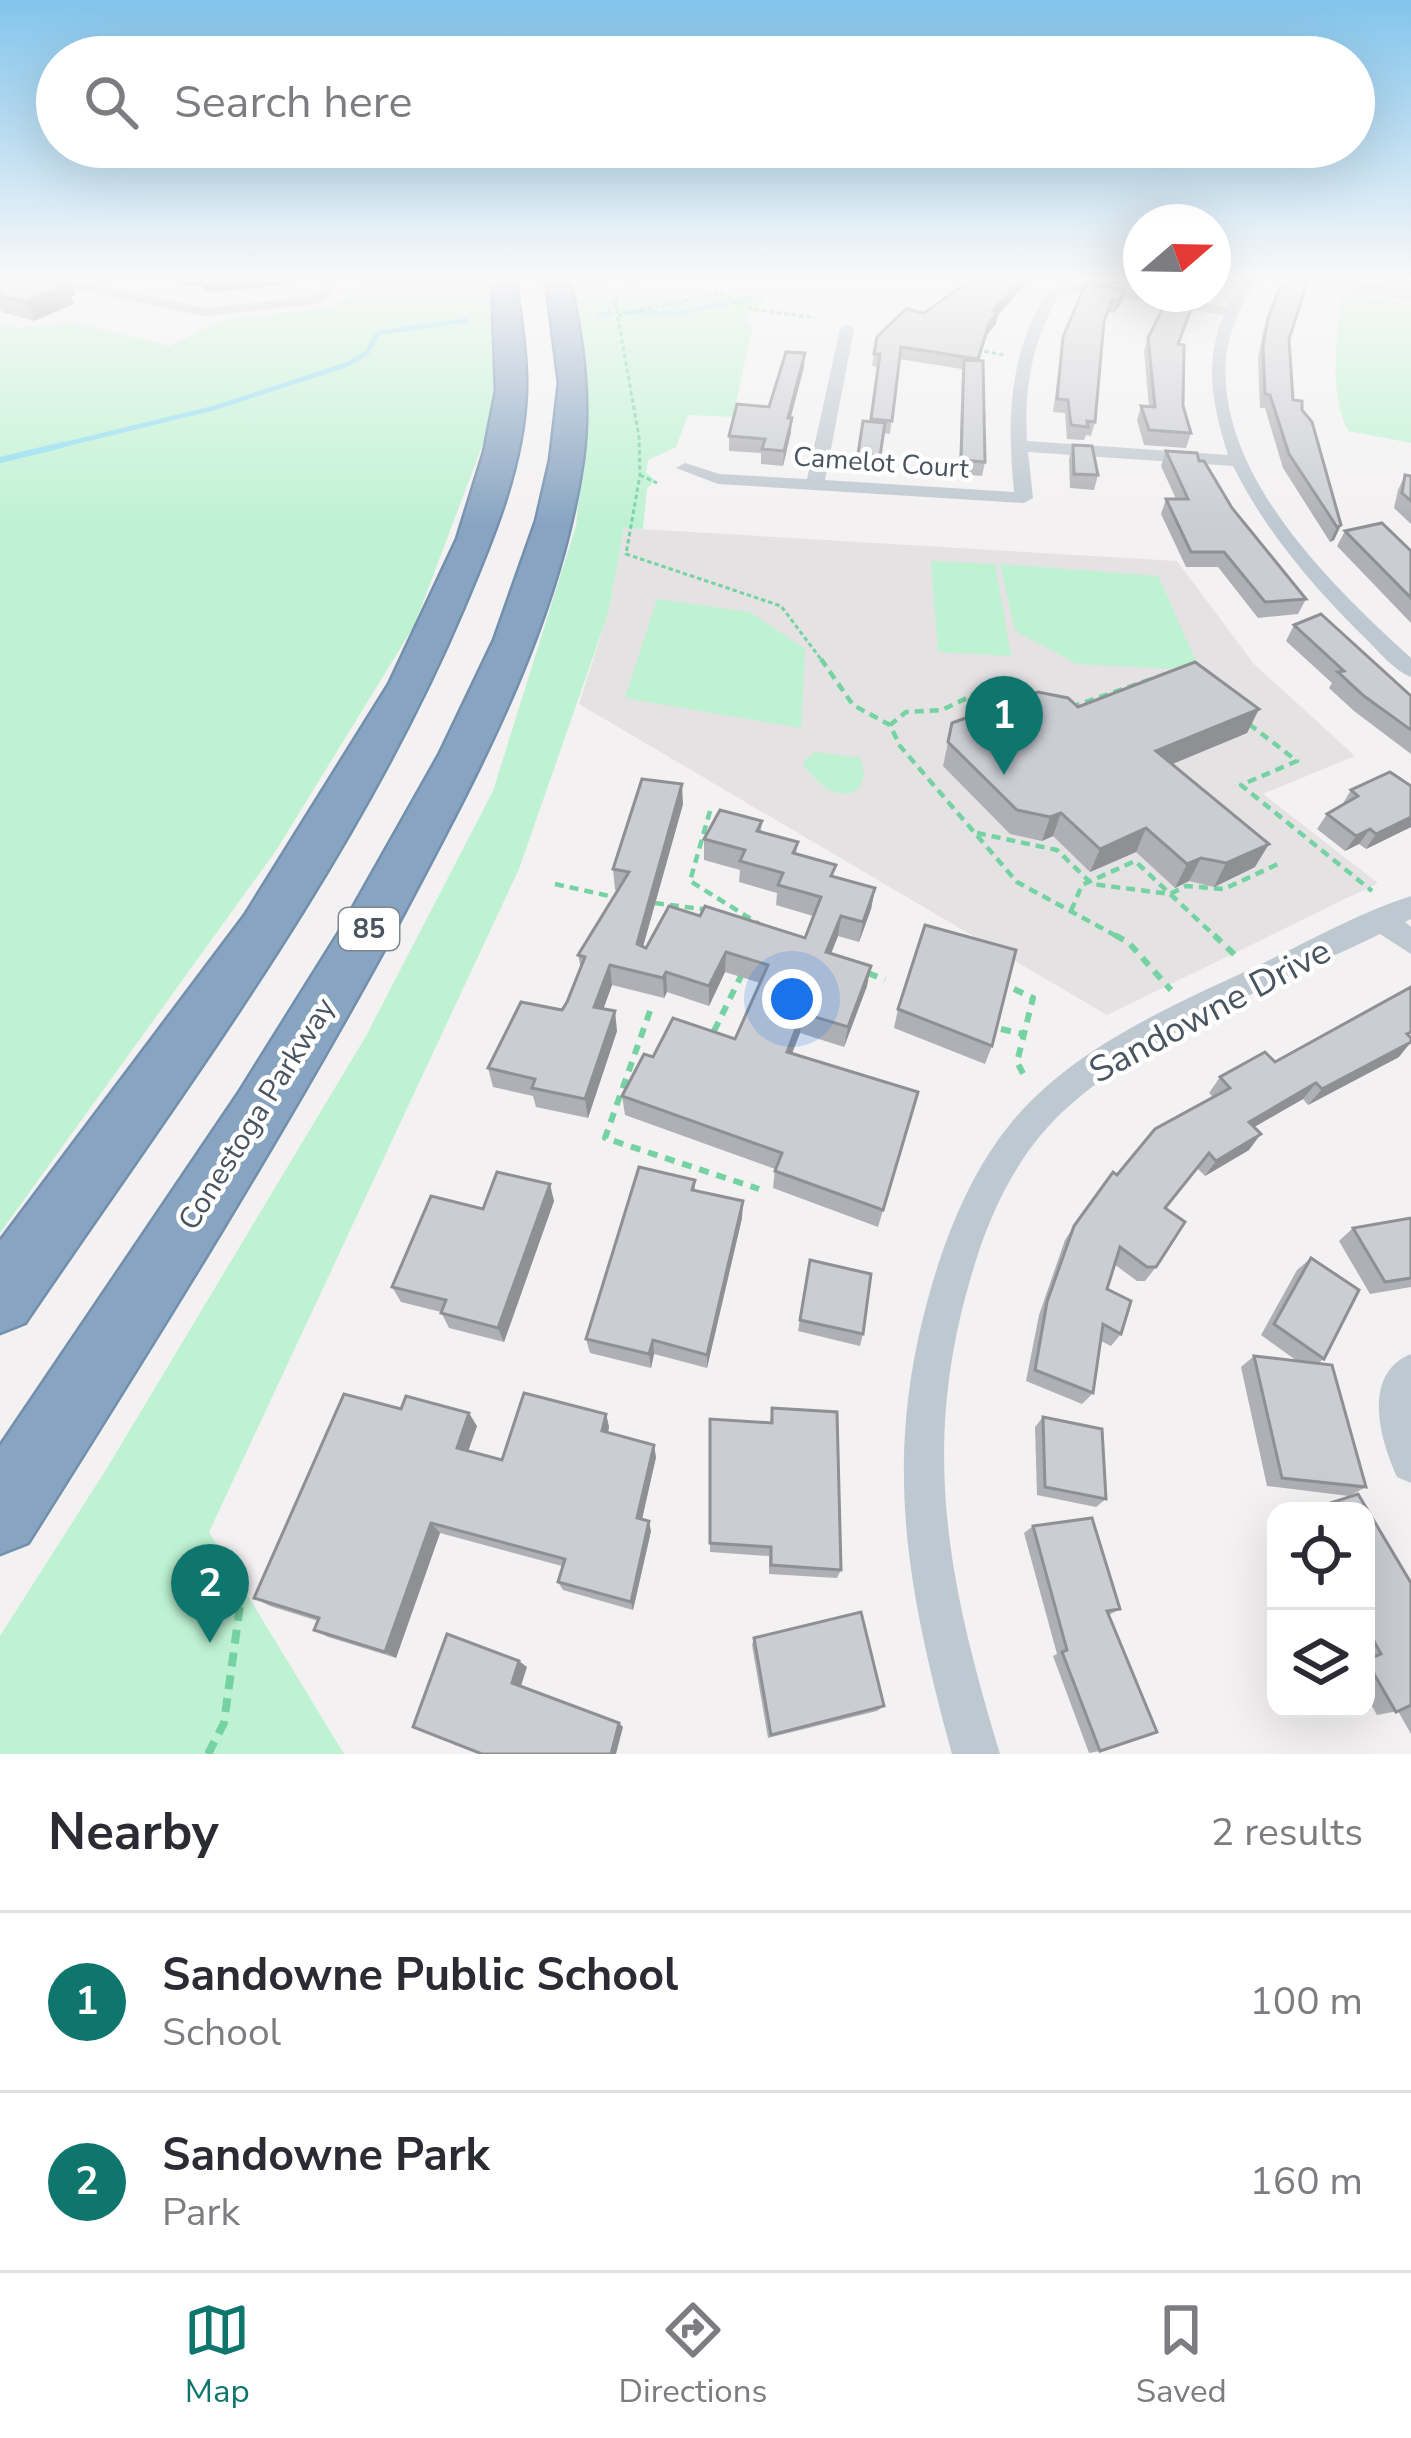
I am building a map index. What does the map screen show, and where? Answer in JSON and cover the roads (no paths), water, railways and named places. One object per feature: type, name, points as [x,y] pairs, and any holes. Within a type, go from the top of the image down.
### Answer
[{"type":"highway","points":[[0,1298],[265,930],[410,684],[475,539],[500,452],[511,391],[509,363]]},
{"type":"highway","name":"Conestoga Parkway","points":[[0,1515],[277,1090],[470,742],[521,618],[564,466],[573,397],[569,363]]},
{"type":"street","points":[[815,486],[835,363]]},
{"type":"street","points":[[1020,363],[1018,446],[1238,460]]},
{"type":"street","points":[[1218,363],[1223,415],[1238,460],[1305,560],[1411,670]]},
{"type":"street","name":"Camelot Court","points":[[685,468],[718,479],[1024,498],[1018,446]]},
{"type":"street","name":"Sandowne Drive","points":[[976,1754],[946,1652],[922,1523],[920,1417],[938,1311],[983,1190],[1044,1111],[1094,1070],[1176,1022],[1394,915]]},
{"type":"street","points":[[1411,1373],[1398,1392],[1397,1428],[1411,1463]]},
{"type":"waterway","points":[[50,448],[214,408],[350,363]]},
{"type":"waterway","points":[[0,460],[62,445]]},
{"type":"place","name":"Sandowne Public School","points":[[1004,775]]},
{"type":"place","name":"Sandowne Park","points":[[210,1643]]}]
